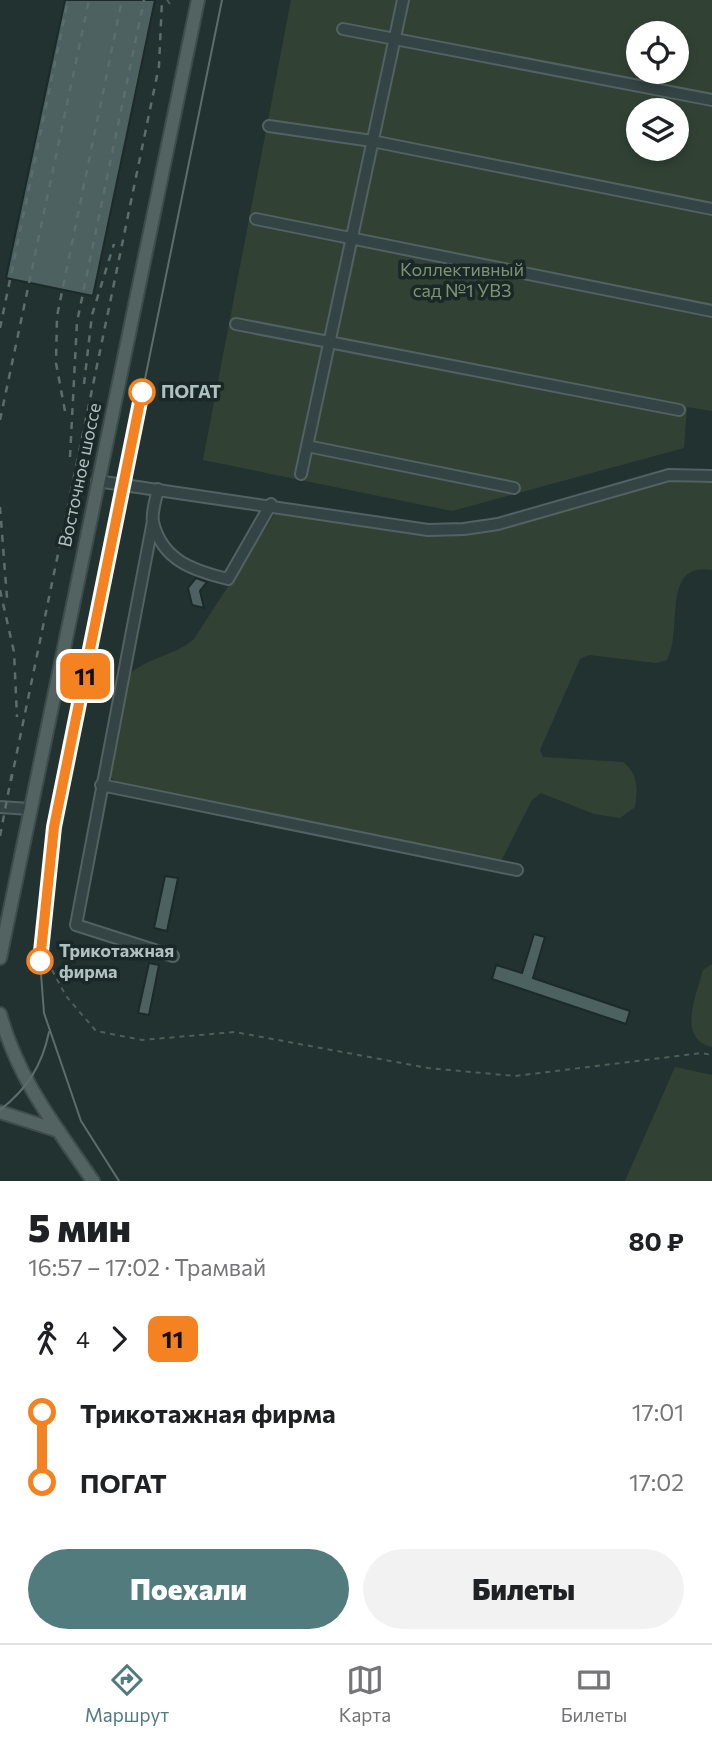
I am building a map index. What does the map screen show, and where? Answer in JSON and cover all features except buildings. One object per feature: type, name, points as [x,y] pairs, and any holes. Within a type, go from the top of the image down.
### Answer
[{"type":"main road","name":"Восточное шоссе","points":[[0,958],[198,0]]},
{"type":"main road","points":[[0,1014],[10,1049],[24,1080],[93,1181]]},
{"type":"main road","points":[[0,1112],[59,1131]]},
{"type":"street","points":[[301,474],[403,0]]},
{"type":"street","points":[[343,29],[712,100]]},
{"type":"street","points":[[269,127],[372,141],[712,209]]},
{"type":"street","points":[[256,219],[712,311]]},
{"type":"street","points":[[236,324],[330,340],[679,410]]},
{"type":"street","points":[[307,446],[514,488]]},
{"type":"street","points":[[97,481],[271,504],[428,530],[498,524],[668,475],[712,476]]},
{"type":"street","points":[[158,489],[76,925],[173,956]]},
{"type":"street","points":[[153,521],[167,550],[188,569],[229,579],[271,504]]},
{"type":"street","points":[[101,785],[517,870]]},
{"type":"street","points":[[0,807],[30,809]]},
{"type":"path","points":[[167,0],[170,4]]},
{"type":"path","points":[[52,970],[66,996],[96,1031],[142,1040],[235,1032],[428,1068],[515,1076],[702,1053],[712,1055]]},
{"type":"green space","name":"Коллективный сад №1 УВЗ","points":[[291,0],[712,0],[712,411],[687,407],[684,448],[452,511],[203,460]]},
{"type":"green space","points":[[670,481],[712,483],[712,570],[696,570],[685,576],[679,587],[672,647],[667,660],[656,663],[589,655],[580,659],[540,750],[543,757],[623,762],[632,771],[636,794],[635,807],[620,818],[594,814],[541,793],[532,800],[501,861],[492,861],[118,783],[110,777],[109,765],[130,674],[194,639],[276,512],[426,536],[459,536],[497,529]]},
{"type":"green space","points":[[712,964],[712,1047],[701,1042],[695,1035],[692,1014],[703,970]]},
{"type":"green space","points":[[675,1067],[712,1075],[712,1181],[625,1181]]},
{"type":"tram line","points":[[119,1181],[81,1121],[44,1013],[40,961],[54,827],[222,0]]},
{"type":"tram line","name":"11","points":[[40,961],[54,827],[142,392]]},
{"type":"tram line","points":[[0,1110],[18,1094],[32,1076],[42,1056],[49,1032]]},
{"type":"railway","points":[[0,328],[68,0]]},
{"type":"railway","points":[[0,420],[89,0]]},
{"type":"railway","points":[[65,411],[56,363],[57,316],[122,0]]},
{"type":"railway","points":[[70,457],[77,322],[144,0]]},
{"type":"railway","points":[[11,781],[159,66],[162,0]]},
{"type":"railway","points":[[84,384],[92,315],[114,244]]},
{"type":"railway","points":[[0,507],[7,598]]},
{"type":"railway","points":[[0,590],[14,652],[17,717]]},
{"type":"railway","points":[[0,836],[12,773]]},
{"type":"place","name":"ПОГАТ","points":[[142,392]]},
{"type":"place","name":"Трикотажная фирма","points":[[40,961]]}]
